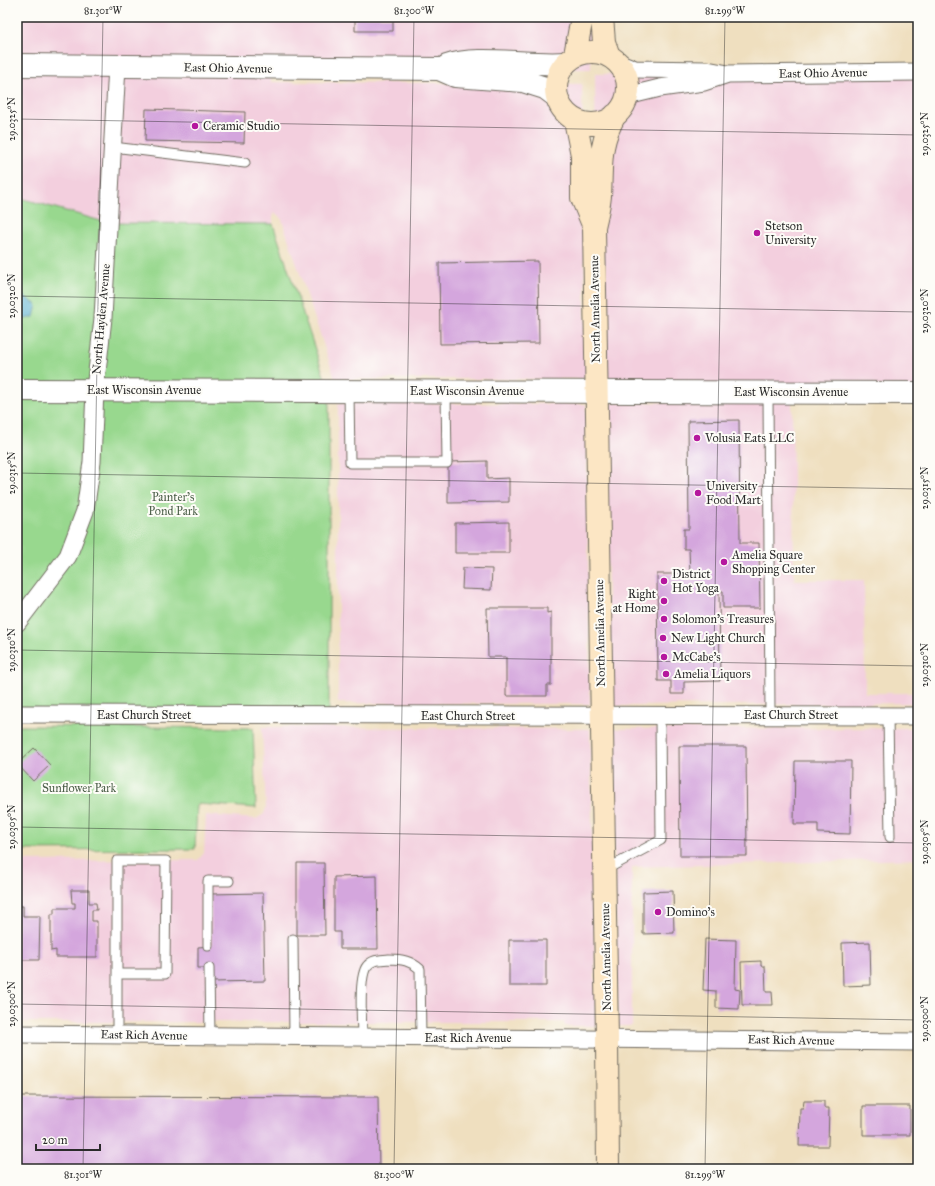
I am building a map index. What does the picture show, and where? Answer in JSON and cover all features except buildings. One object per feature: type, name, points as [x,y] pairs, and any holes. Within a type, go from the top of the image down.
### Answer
[{"type":"main road","points":[[582,17],[570,59],[556,78],[555,90],[564,112],[574,120],[586,124],[599,124],[615,116],[626,102],[627,96],[627,78],[613,59],[604,42],[602,17]]},
{"type":"main road","points":[[570,59],[592,51],[613,59]]},
{"type":"main road","name":"North Amelia Avenue","points":[[608,1169],[594,227],[600,197],[600,160],[605,133],[615,116]]},
{"type":"main road","name":"North Amelia Avenue","points":[[574,120],[582,155],[582,198],[594,227]]},
{"type":"street","name":"East Ohio Avenue","points":[[17,65],[438,69],[456,62],[490,61],[544,65],[570,59]]},
{"type":"street","name":"East Ohio Avenue","points":[[613,59],[634,69],[707,70],[728,74],[918,72]]},
{"type":"street","name":"North Hayden Avenue","points":[[17,624],[68,556],[85,511],[92,462],[95,390],[103,318],[117,66]]},
{"type":"street","name":"East Ohio Avenue","points":[[438,69],[455,76],[523,81],[545,88],[557,98]]},
{"type":"street","name":"East Ohio Avenue","points":[[627,96],[660,88],[704,82],[728,74]]},
{"type":"street","name":"East Wisconsin Avenue","points":[[17,390],[918,393]]},
{"type":"street","name":"East Church Street","points":[[17,714],[918,716]]},
{"type":"street","name":"East Rich Avenue","points":[[17,1034],[918,1042]]},
{"type":"lane","points":[[113,147],[245,163]]},
{"type":"lane","points":[[349,391],[350,463],[447,463],[446,392]]},
{"type":"lane","points":[[768,392],[770,715]]},
{"type":"lane","points":[[604,871],[661,840],[660,716]]},
{"type":"lane","points":[[888,716],[890,837]]},
{"type":"lane","points":[[117,974],[166,974],[166,861],[117,861],[117,974],[117,1035]]},
{"type":"lane","points":[[208,946],[208,881],[229,881]]},
{"type":"lane","points":[[293,939],[294,1036]]},
{"type":"lane","points":[[362,1037],[363,979],[366,967],[375,960],[399,959],[412,962],[420,969],[421,1037]]},
{"type":"lane","points":[[208,968],[210,1036]]},
{"type":"shaded area","points":[[17,17],[591,17],[591,69],[271,68],[271,82],[582,84],[586,379],[335,379],[282,220],[278,215],[273,213],[273,224],[108,223],[17,197]]},
{"type":"shaded area","name":"Stetson University","points":[[918,72],[918,393],[597,392],[595,74]]},
{"type":"shaded area","points":[[792,401],[794,580],[864,580],[865,693],[918,693],[918,703],[609,706],[606,403]]},
{"type":"shaded area","points":[[338,403],[586,404],[590,704],[338,703]]},
{"type":"shaded area","points":[[262,727],[590,729],[596,1026],[565,1026],[564,1022],[17,1022],[17,861],[198,860],[204,853],[206,815],[256,819],[264,814],[266,808]]},
{"type":"shaded area","points":[[918,728],[918,859],[632,867],[632,1026],[618,1026],[612,729]]},
{"type":"green space","name":"Painter's Pond Park","points":[[17,197],[108,223],[273,224],[329,391],[329,715],[17,714]]},
{"type":"green space","name":"Sunflower Park","points":[[20,726],[253,728],[256,808],[197,804],[195,849],[17,850],[17,728]]},
{"type":"water","points":[[17,292],[37,305],[34,317],[17,321]]},
{"type":"place","name":"Ceramic Studio","points":[[195,126]]},
{"type":"place","name":"Stetson University","points":[[757,233]]},
{"type":"place","name":"Volusia Eats LLC","points":[[697,438]]},
{"type":"place","name":"University Food Mart","points":[[698,493]]},
{"type":"place","name":"Amelia Square Shopping Center","points":[[724,562]]},
{"type":"place","name":"District Hot Yoga","points":[[664,581]]},
{"type":"place","name":"Right at Home","points":[[664,601]]},
{"type":"place","name":"Solomon's Treasures","points":[[664,619]]},
{"type":"place","name":"New Light Church","points":[[663,638]]},
{"type":"place","name":"McCabe's","points":[[664,657]]},
{"type":"place","name":"Amelia Liquors","points":[[666,674]]},
{"type":"place","name":"Domino's","points":[[658,912]]}]
